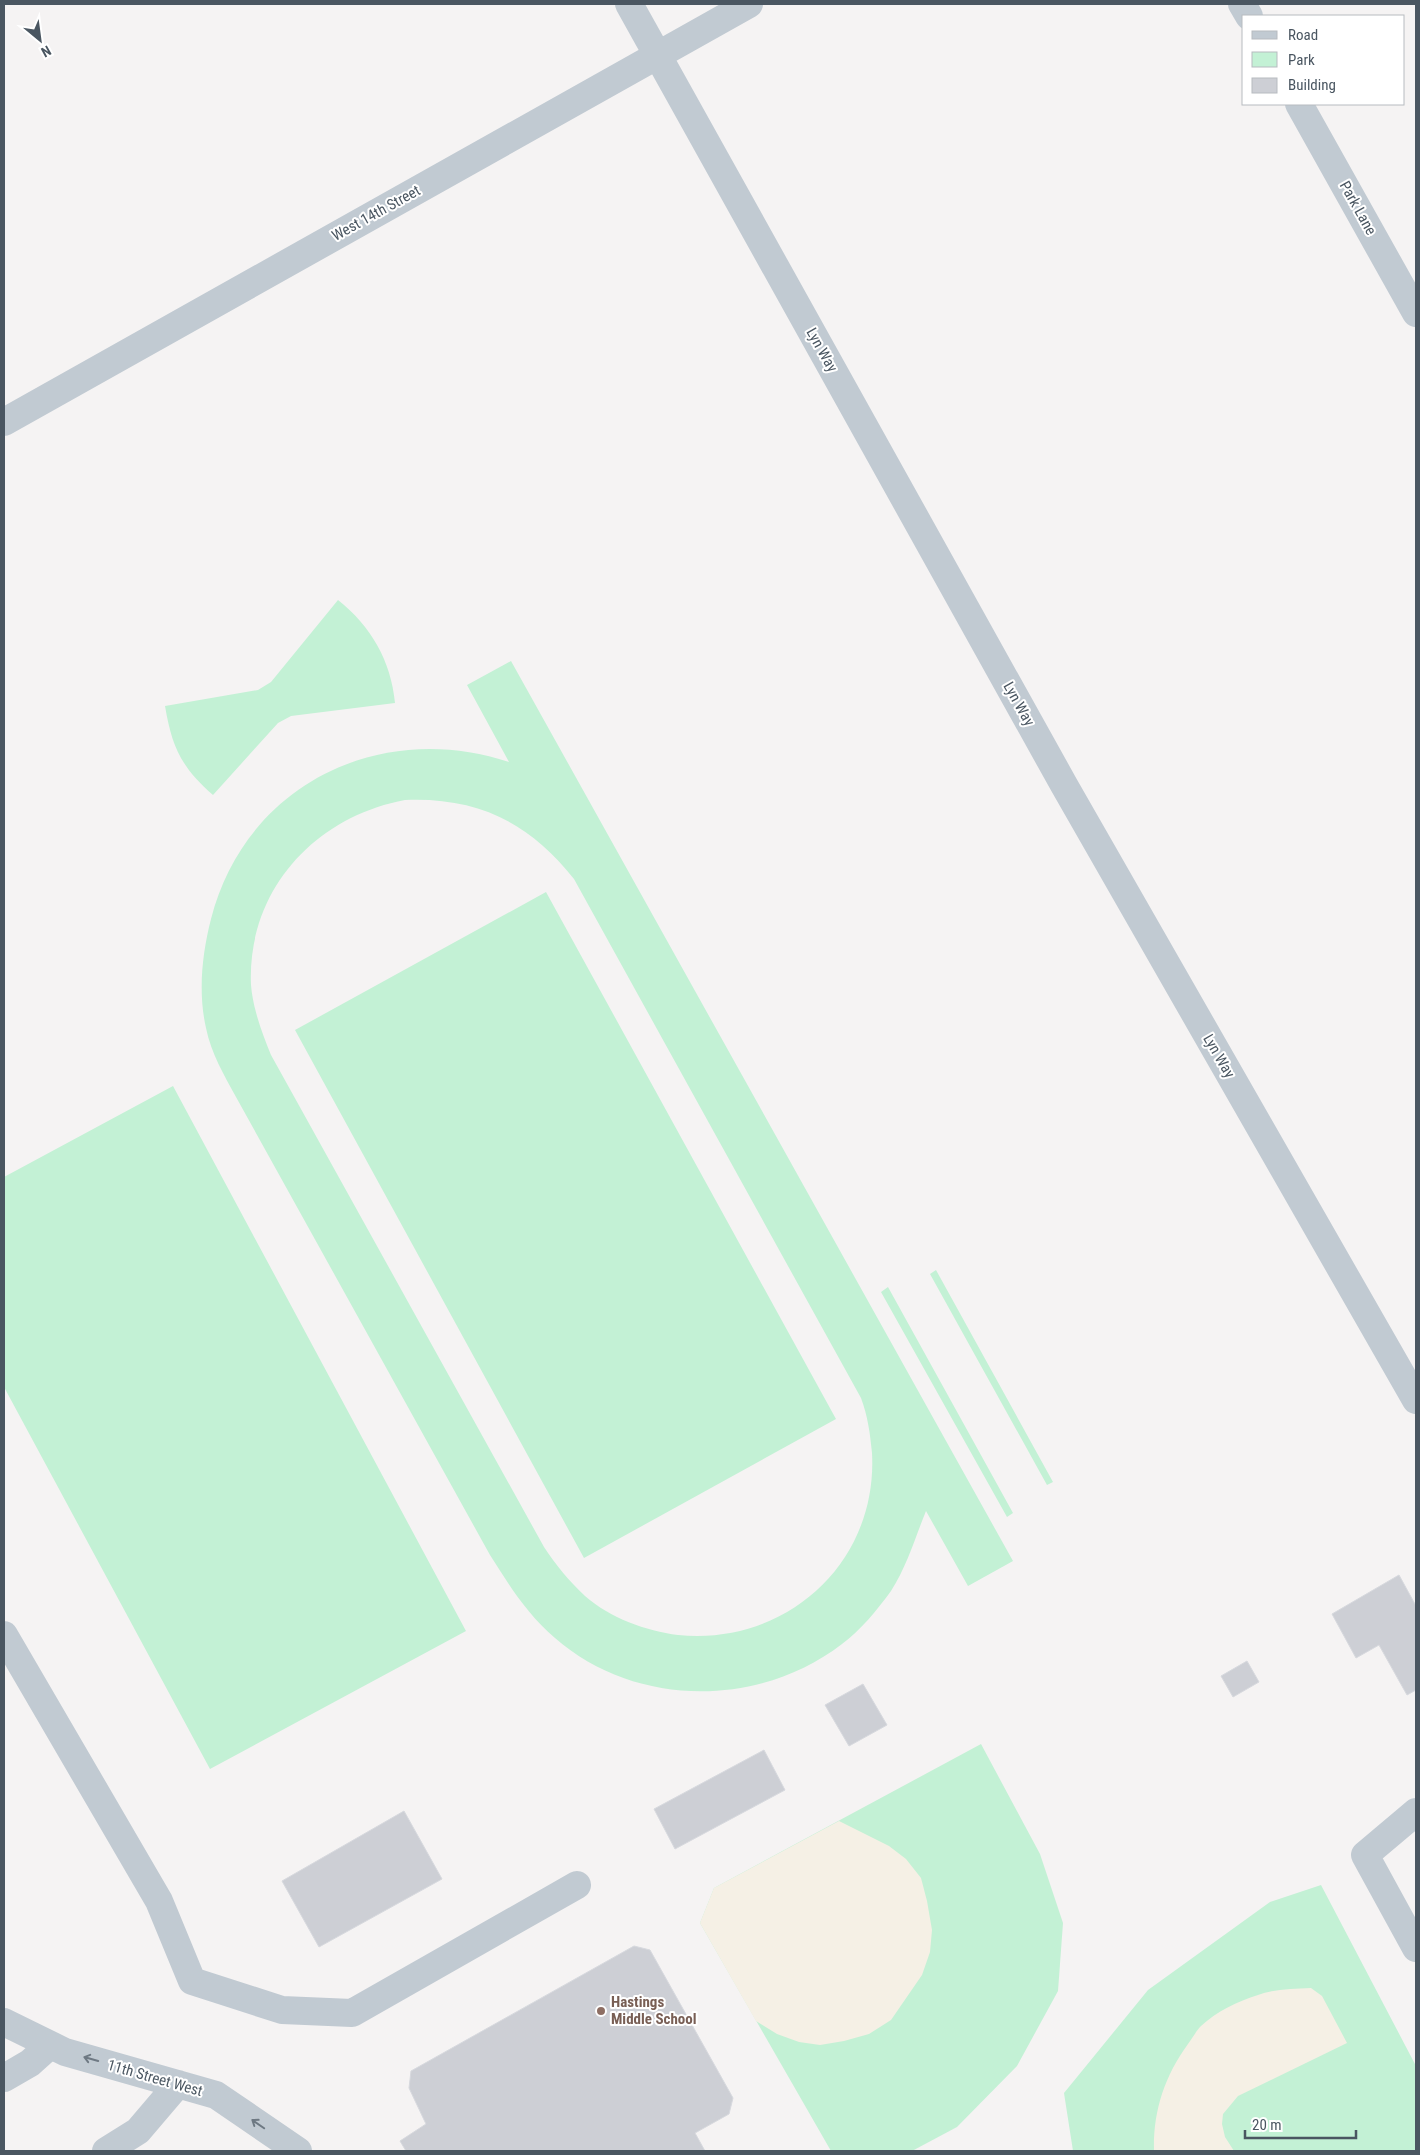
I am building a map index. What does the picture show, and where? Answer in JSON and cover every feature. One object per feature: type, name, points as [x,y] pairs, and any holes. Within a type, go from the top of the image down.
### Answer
[{"type":"street","name":"Lyn Way","points":[[629,4],[1064,785],[1416,1400]]},
{"type":"street","name":"West 14th Street","points":[[4,422],[749,4]]},
{"type":"street","points":[[1242,4],[1248,15]]},
{"type":"street","name":"Park Lane","points":[[1300,105],[1407,274],[1416,313]]},
{"type":"street","points":[[4,1635],[159,1901],[192,1981],[282,2010],[352,2013],[577,1885]]},
{"type":"street","points":[[1416,1812],[1365,1855],[1416,1948]]},
{"type":"street","name":"11th Street West","points":[[4,2022],[65,2052],[216,2095],[298,2151]]},
{"type":"street","points":[[4,2078],[30,2063],[50,2044]]},
{"type":"street","points":[[106,2151],[138,2131],[178,2084]]},
{"type":"green space","points":[[338,600],[360,621],[377,646],[389,673],[395,703],[291,716],[278,723],[213,795],[193,775],[180,755],[171,733],[165,706],[258,690],[271,682]]},
{"type":"green space","points":[[511,661],[1013,1561],[968,1586],[926,1511],[897,1581],[868,1619],[842,1644],[809,1665],[773,1680],[736,1689],[697,1691],[659,1688],[622,1677],[587,1661],[555,1638],[527,1609],[490,1555],[227,1080],[208,1037],[202,1001],[202,974],[208,932],[228,872],[254,832],[286,799],[324,774],[367,757],[413,750],[461,751],[509,762],[467,685]],"holes":[[[405,800],[431,800],[455,803],[478,809],[500,817],[520,828],[539,842],[574,879],[861,1398],[868,1425],[872,1453],[870,1493],[859,1529],[842,1562],[818,1589],[788,1611],[755,1627],[718,1635],[678,1635],[641,1627],[617,1617],[595,1604],[563,1573],[544,1547],[271,1055],[261,1030],[251,985],[253,951],[261,919],[274,890],[292,864],[315,841],[342,823],[372,809]]]},
{"type":"green space","points":[[546,892],[836,1419],[584,1558],[295,1030]]},
{"type":"green space","points":[[173,1086],[466,1631],[210,1769],[4,1387],[4,1177]]},
{"type":"green space","points":[[936,1270],[1053,1482],[1047,1485],[930,1274]]},
{"type":"green space","points":[[888,1287],[1013,1513],[1007,1517],[881,1292]]},
{"type":"green space","points":[[981,1744],[1040,1854],[1063,1923],[1058,1991],[1017,2066],[957,2127],[912,2151],[831,2151],[700,1923],[714,1888]]},
{"type":"green space","points":[[1321,1885],[1416,2066],[1416,2151],[1073,2151],[1064,2093],[1148,1990],[1270,1902]]},
{"type":"sand","points":[[839,1821],[889,1846],[906,1859],[921,1878],[932,1930],[930,1952],[922,1975],[891,2020],[869,2034],[820,2045],[799,2042],[777,2034],[756,2021],[700,1923],[714,1888]]},
{"type":"sand","points":[[1311,1988],[1322,1996],[1347,2043],[1238,2096],[1223,2114],[1222,2124],[1225,2137],[1234,2151],[1154,2151],[1158,2109],[1166,2082],[1180,2056],[1201,2026],[1220,2012],[1250,1997],[1277,1990]]},
{"type":"building","points":[[1399,1575],[1416,1606],[1416,1690],[1407,1695],[1379,1645],[1356,1658],[1332,1614]]},
{"type":"building","points":[[1247,1661],[1259,1682],[1233,1697],[1221,1676]]},
{"type":"building","points":[[863,1684],[887,1725],[849,1746],[825,1705]]},
{"type":"building","points":[[764,1750],[785,1790],[675,1849],[654,1809]]},
{"type":"building","points":[[404,1811],[442,1879],[319,1947],[282,1881]]},
{"type":"building","name":"Hastings Middle School","points":[[634,1946],[650,1950],[733,2098],[729,2114],[695,2133],[705,2151],[406,2151],[400,2141],[426,2124],[409,2088],[411,2071]]},
{"type":"place","name":"Hastings Middle School","points":[[601,2011]]}]
